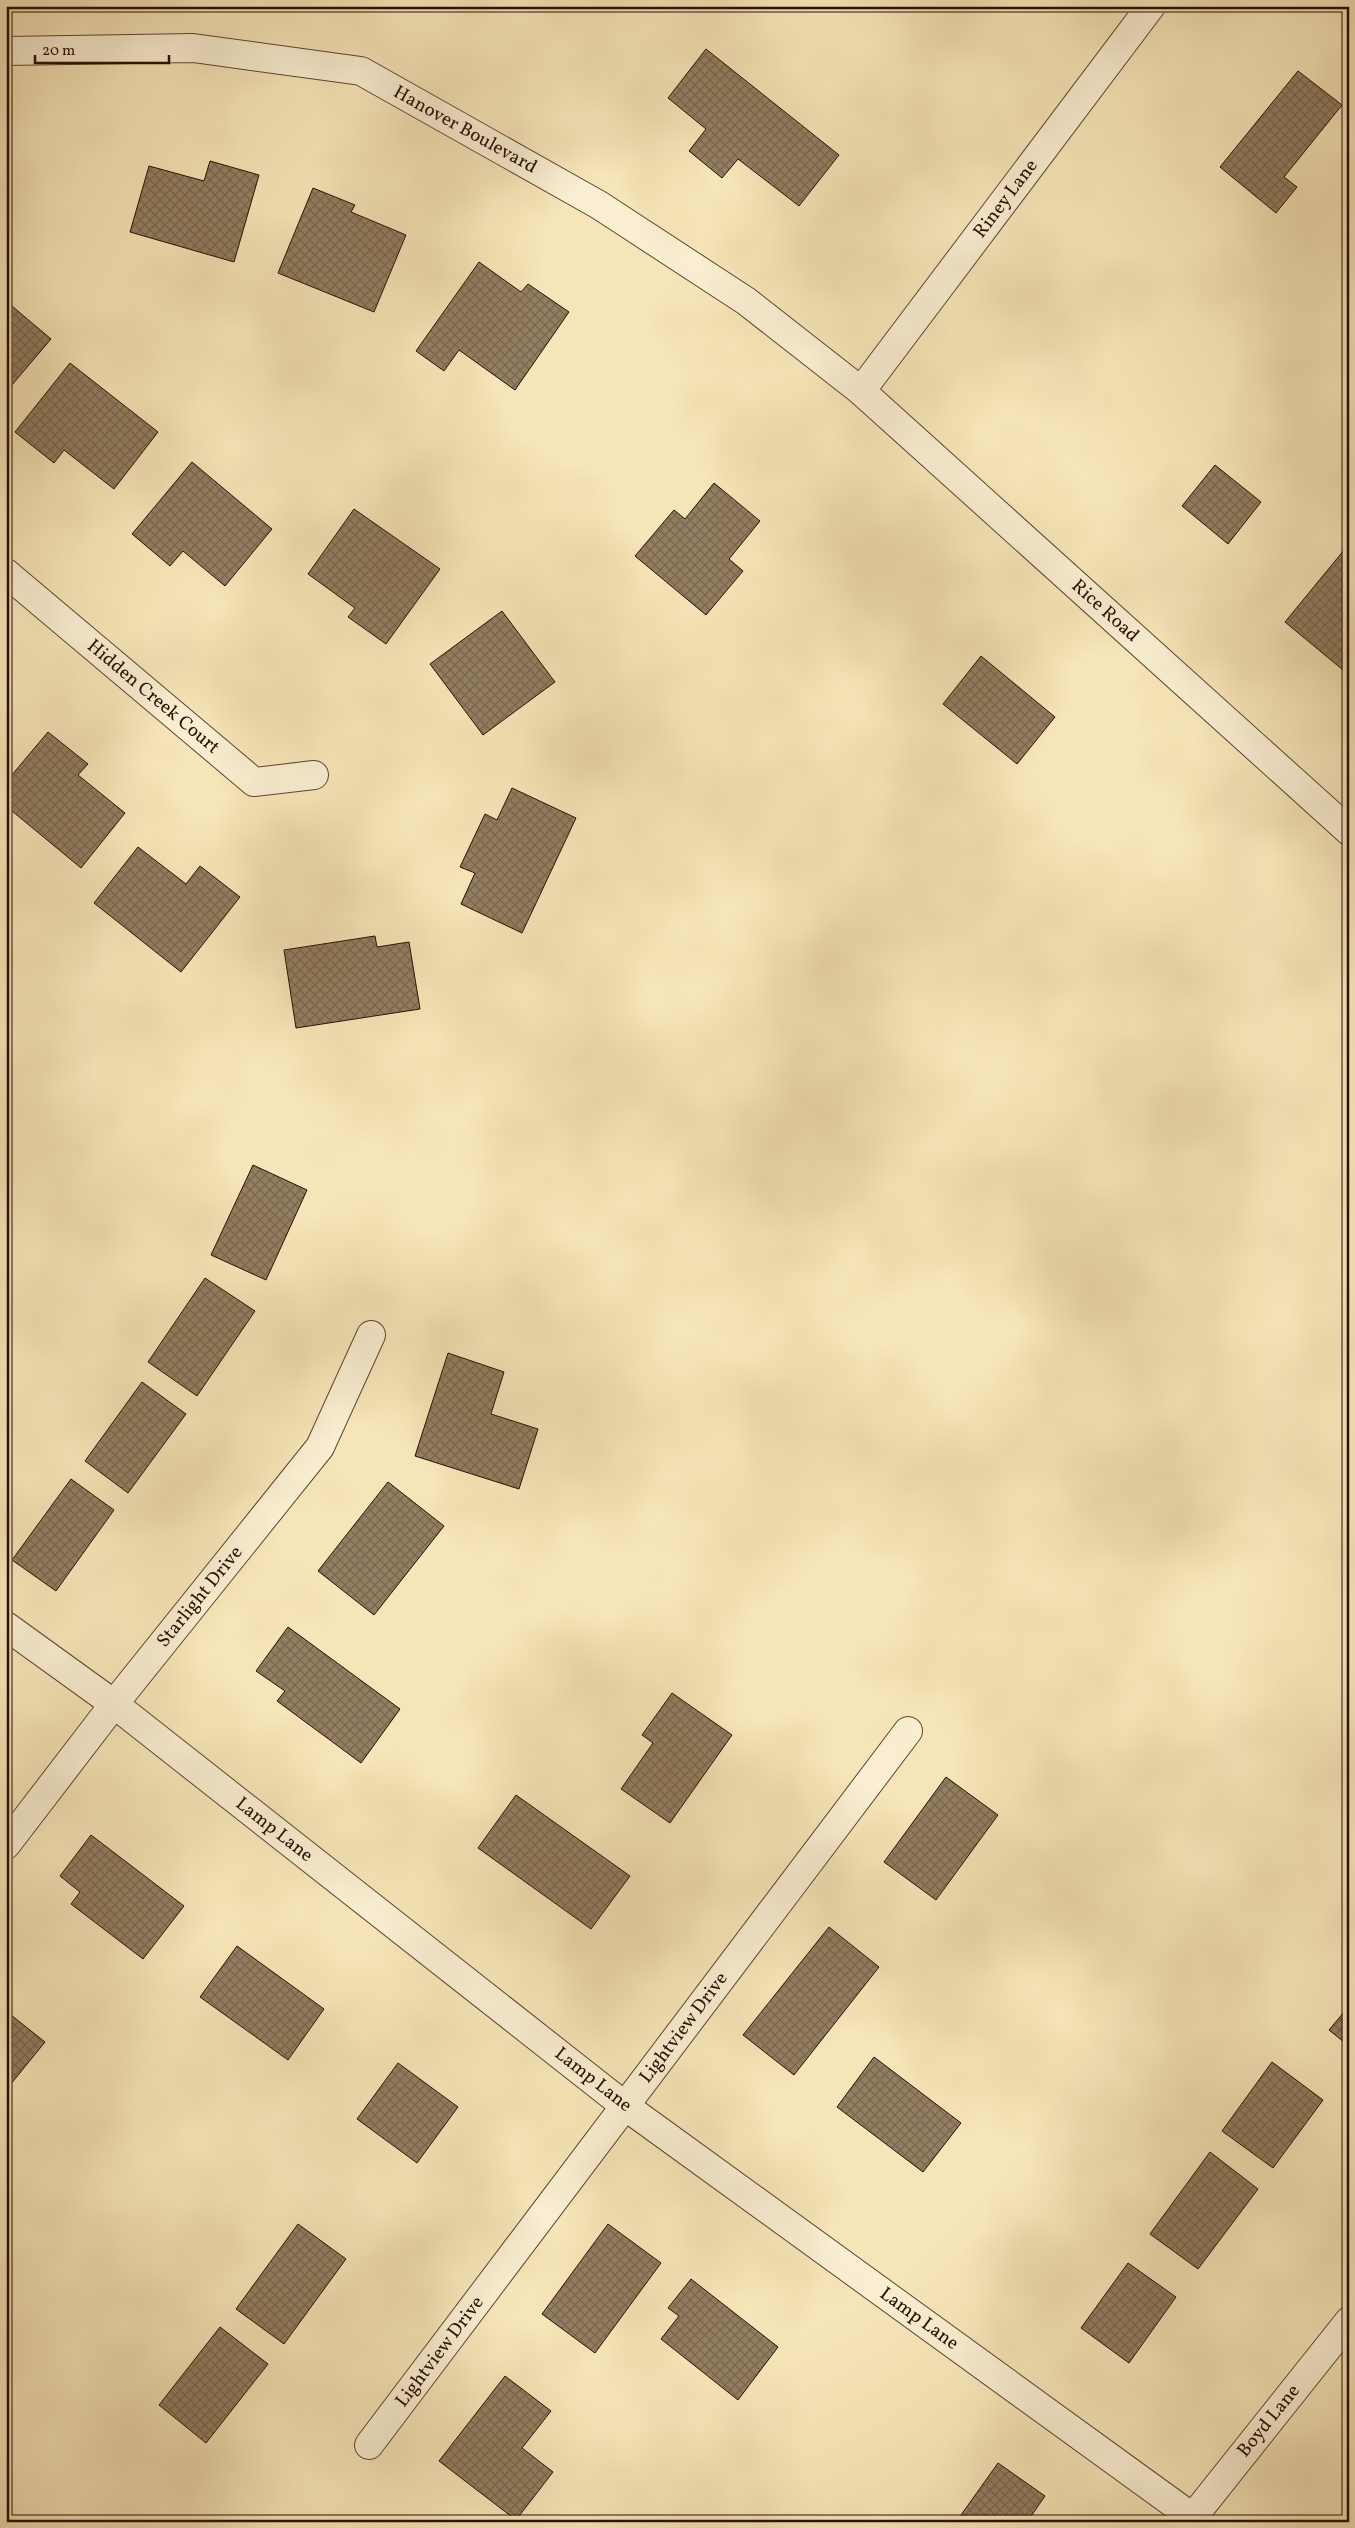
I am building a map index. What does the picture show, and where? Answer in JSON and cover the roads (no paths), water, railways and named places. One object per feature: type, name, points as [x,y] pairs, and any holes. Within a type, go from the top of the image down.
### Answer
[{"type":"street","name":"Riney Lane","points":[[861,391],[1151,6]]},
{"type":"street","name":"Hanover Boulevard","points":[[6,51],[193,48],[361,71],[599,205],[746,302],[861,391]]},
{"type":"street","name":"Rice Road","points":[[861,391],[1349,831]]},
{"type":"street","name":"Hidden Creek Court","points":[[6,573],[254,782],[314,776]]},
{"type":"street","name":"Starlight Drive","points":[[6,1845],[114,1704],[320,1447],[371,1335]]},
{"type":"street","name":"Lamp Lane","points":[[6,1626],[114,1704],[625,2106],[1190,2519]]},
{"type":"street","name":"Lightview Drive","points":[[370,2445],[908,1731]]},
{"type":"street","name":"Boyd Lane","points":[[1190,2519],[1349,2321]]}]
